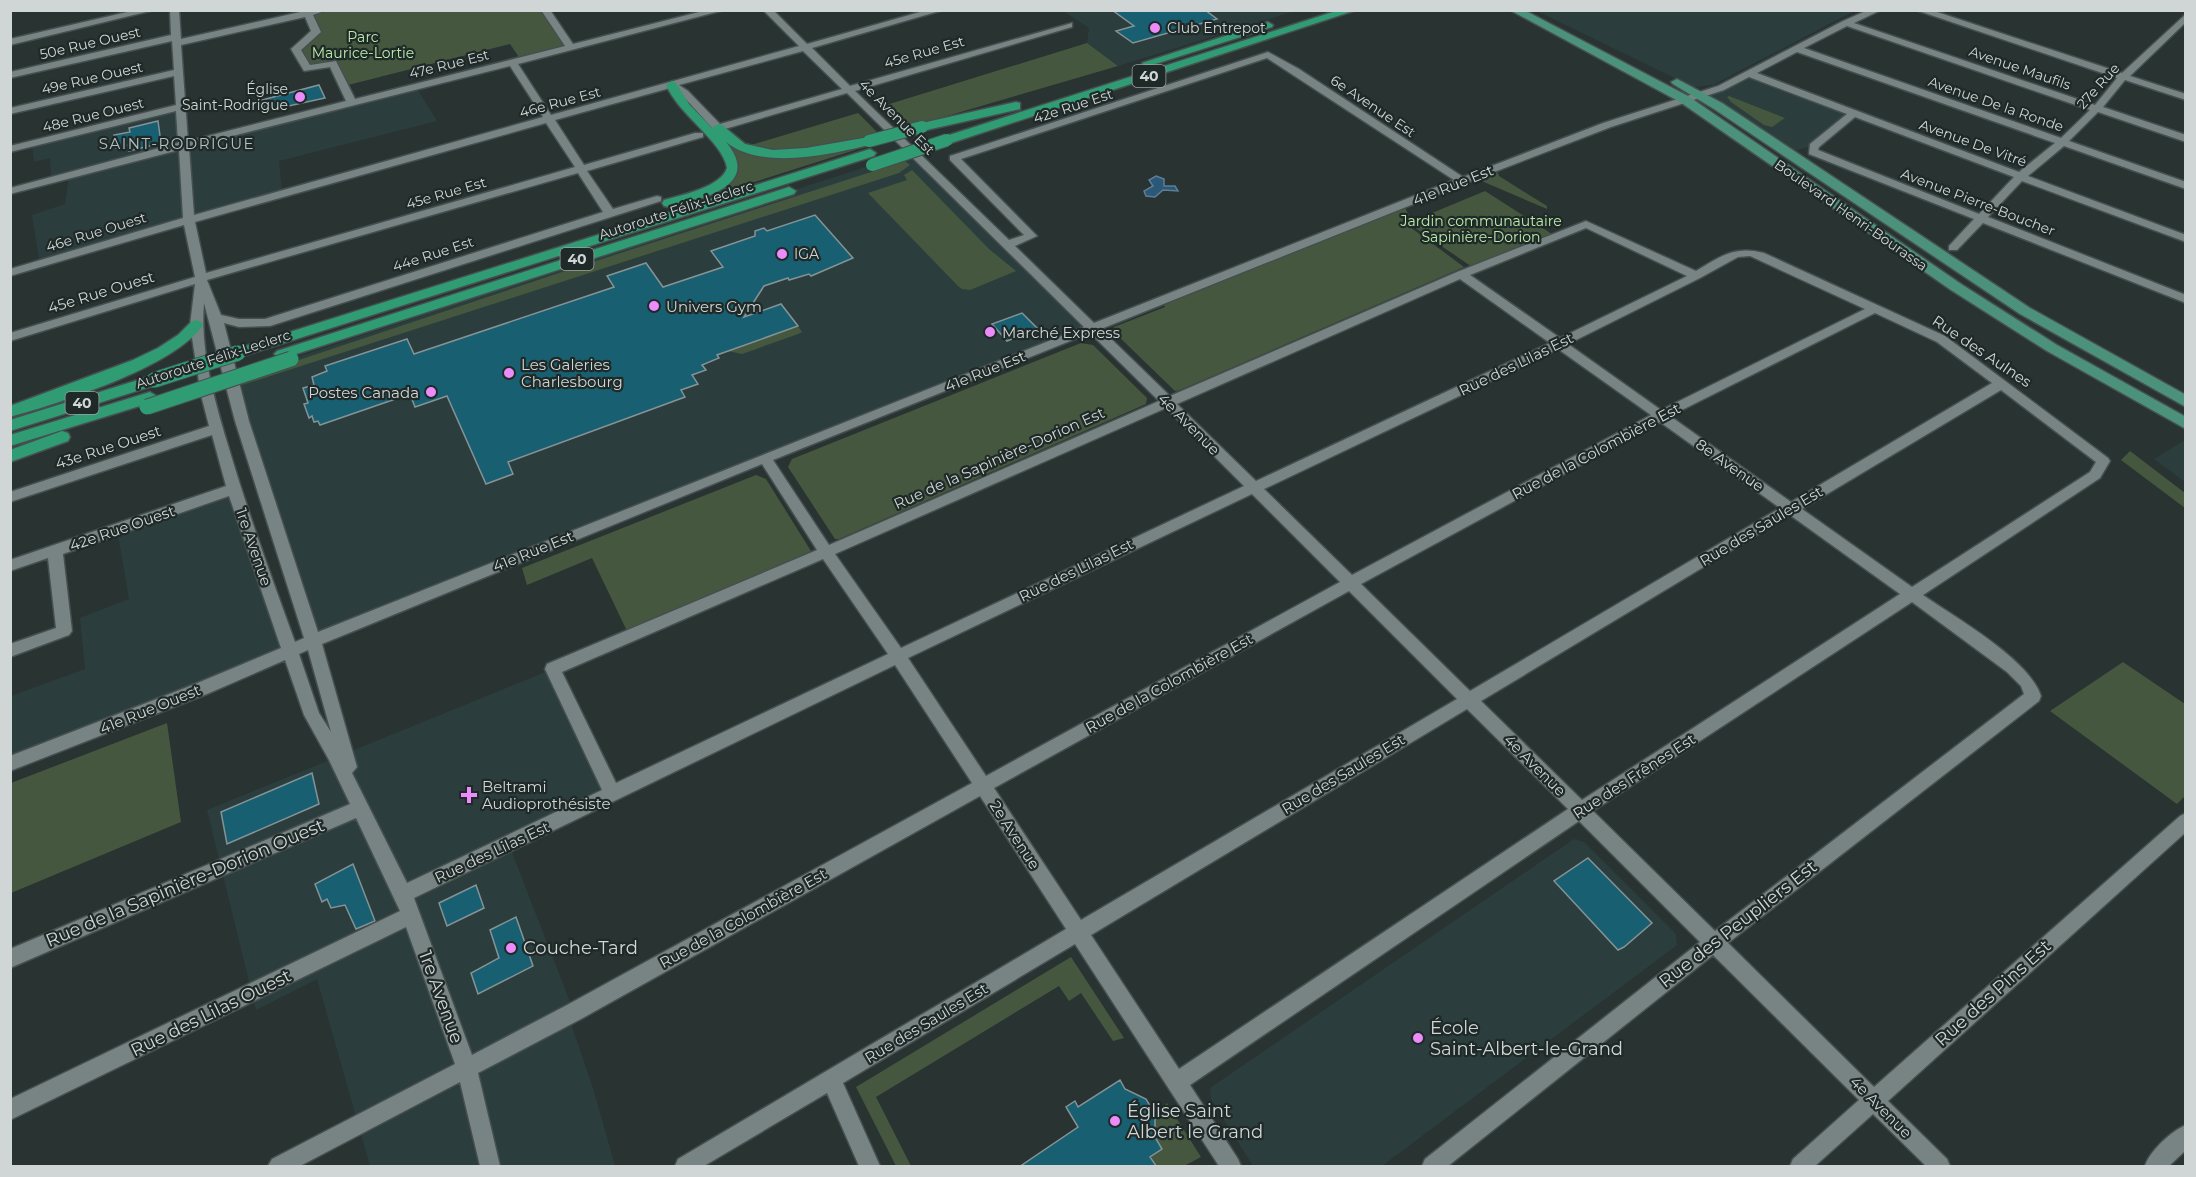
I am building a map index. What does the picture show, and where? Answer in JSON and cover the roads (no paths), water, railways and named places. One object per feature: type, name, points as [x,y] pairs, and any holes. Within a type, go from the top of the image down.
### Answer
[{"type":"highway","name":"Autoroute Félix-Leclerc","points":[[285,350],[500,270],[1313,10]]},
{"type":"highway","name":"Autoroute Félix-Leclerc","points":[[10,426],[154,380],[285,350],[567,268],[616,247],[870,153],[947,140],[1351,10]]},
{"type":"highway","points":[[500,270],[592,230],[702,192],[719,185],[730,176],[733,162],[727,151],[675,97],[672,86]]},
{"type":"highway","points":[[718,128],[744,148],[761,151],[789,152],[827,149],[870,153],[922,127],[1016,106]]},
{"type":"highway","points":[[10,412],[165,352],[190,334],[196,325]]},
{"type":"highway","points":[[10,456],[285,350]]},
{"type":"highway","name":"Autoroute Félix-Leclerc","points":[[10,441],[149,402]]},
{"type":"main road","name":"Boulevard Henri-Bourassa","points":[[1515,10],[1684,99],[1956,287],[2052,348],[2186,424]]},
{"type":"main road","name":"Boulevard Henri-Bourassa","points":[[1534,10],[1700,94],[2025,311],[2186,402]]},
{"type":"street","points":[[10,42],[150,10]]},
{"type":"street","name":"1re Avenue","points":[[174,10],[189,220],[201,279],[216,317],[242,421],[313,641],[358,805]]},
{"type":"street","name":"50e Rue Ouest","points":[[10,75],[322,10]]},
{"type":"street","points":[[545,10],[570,47]]},
{"type":"street","name":"47e Rue Est","points":[[10,191],[720,10]]},
{"type":"street","name":"4e Avenue Est","points":[[766,10],[1130,365]]},
{"type":"street","name":"46e Rue Est","points":[[189,220],[939,10]]},
{"type":"street","name":"41e Rue Est","points":[[289,652],[765,458],[1462,181],[1607,125],[1700,94],[1750,74],[1862,14],[1877,10]]},
{"type":"street","points":[[1920,10],[2186,97]]},
{"type":"street","points":[[1947,19],[1958,10]]},
{"type":"street","points":[[308,14],[316,32],[296,49],[307,69],[333,63],[352,103]]},
{"type":"street","name":"27e Rue","points":[[1953,248],[2020,177],[2063,142],[2097,108],[2123,77],[2186,17]]},
{"type":"street","name":"Avenue Maufils","points":[[1846,23],[2186,139]]},
{"type":"street","name":"45e Rue Est","points":[[718,128],[1069,25]]},
{"type":"street","name":"Avenue De la Ronde","points":[[1797,49],[2186,186]]},
{"type":"street","name":"42e Rue Est","points":[[954,158],[1268,55]]},
{"type":"street","name":"6e Avenue Est","points":[[1268,55],[1296,71],[1462,181]]},
{"type":"street","points":[[512,62],[610,214]]},
{"type":"street","name":"49e Rue Ouest","points":[[10,111],[179,72]]},
{"type":"street","name":"Avenue De Vitré","points":[[1750,74],[2186,238]]},
{"type":"street","points":[[672,86],[685,93],[718,128]]},
{"type":"street","name":"48e Rue Ouest","points":[[10,149],[181,107]]},
{"type":"street","name":"Avenue Pierre-Boucher","points":[[1853,114],[1814,146],[1813,152],[2186,299]]},
{"type":"street","name":"45e Rue Est","points":[[201,279],[699,135]]},
{"type":"street","name":"4e Avenue Est","points":[[954,158],[1031,236],[1006,245]]},
{"type":"street","name":"44e Rue Est","points":[[216,317],[239,323],[266,323],[657,199]]},
{"type":"street","name":"46e Rue Ouest","points":[[10,273],[189,220]]},
{"type":"street","name":"Rue de la Sapinière-Dorion Est","points":[[613,795],[553,669],[1461,274],[1586,224],[1696,276]]},
{"type":"street","name":"Rue des Lilas Est","points":[[403,894],[1171,525],[1559,344],[1696,276],[1735,254],[1750,253]]},
{"type":"street","name":"Rue des Aulnes","points":[[1750,253],[1941,339],[2103,461],[2095,475]]},
{"type":"street","name":"8e Avenue","points":[[1461,274],[1983,645],[2026,680]]},
{"type":"street","name":"1re Avenue","points":[[201,279],[196,325],[215,429],[234,489],[312,715],[336,756],[411,915],[466,1066],[490,1167]]},
{"type":"street","name":"45e Rue Ouest","points":[[10,337],[201,279]]},
{"type":"street","name":"Rue de la Colombière Est","points":[[279,1167],[466,1066],[574,1012],[1350,583],[1660,416],[1876,308]]},
{"type":"street","name":"4e Avenue","points":[[1130,365],[1940,1167]]},
{"type":"street","name":"Rue des Saules Est","points":[[685,1167],[2002,383]]},
{"type":"street","name":"43e Rue Ouest","points":[[10,497],[215,429]]},
{"type":"street","name":"2e Avenue","points":[[765,458],[983,785],[1231,1167]]},
{"type":"street","name":"Rue des Frênes Est","points":[[1177,1082],[1581,810],[2095,475]]},
{"type":"street","name":"42e Rue Ouest","points":[[10,566],[234,489]]},
{"type":"street","points":[[10,651],[64,631],[55,551]]},
{"type":"street","name":"41e Rue Ouest","points":[[10,764],[289,652]]},
{"type":"street","name":"Rue des Peupliers Est","points":[[1432,1167],[1714,942],[2033,696],[2032,688],[2026,680]]},
{"type":"street","name":"Rue de la Sapinière-Dorion Ouest","points":[[10,959],[358,805]]},
{"type":"street","name":"Rue des Pins Est","points":[[1800,1167],[2186,821]]},
{"type":"street","name":"Rue des Lilas Ouest","points":[[10,1110],[411,915]]},
{"type":"street","points":[[831,1080],[870,1167]]},
{"type":"street","points":[[2155,1167],[2186,1135]]},
{"type":"water","points":[[1156,176],[1164,179],[1164,186],[1175,186],[1178,191],[1163,190],[1155,197],[1146,196],[1144,191],[1153,186],[1149,180]]},
{"type":"place","name":"Club Entrepot","points":[[1155,28]]},
{"type":"place","name":"Église Saint-Rodrigue","points":[[300,97]]},
{"type":"place","name":"IGA","points":[[782,254]]},
{"type":"place","name":"Univers Gym","points":[[654,306]]},
{"type":"place","name":"Marché Express","points":[[990,332]]},
{"type":"place","name":"Les Galeries Charlesbourg","points":[[509,373]]},
{"type":"place","name":"Postes Canada","points":[[431,392]]},
{"type":"place","name":"Beltrami Audioprothésiste","points":[[469,795]]},
{"type":"place","name":"Couche-Tard","points":[[511,948]]},
{"type":"place","name":"École Saint-Albert-le-Grand","points":[[1418,1038]]},
{"type":"place","name":"Église Saint Albert le Grand","points":[[1115,1121]]},
{"type":"district","name":"SAINT-RODRIGUE","points":[[177,143]]},
{"type":"park label","name":"Parc Maurice-Lortie","points":[[363,46]]},
{"type":"park label","name":"Jardin communautaire Sapinière-Dorion","points":[[1481,230]]}]
